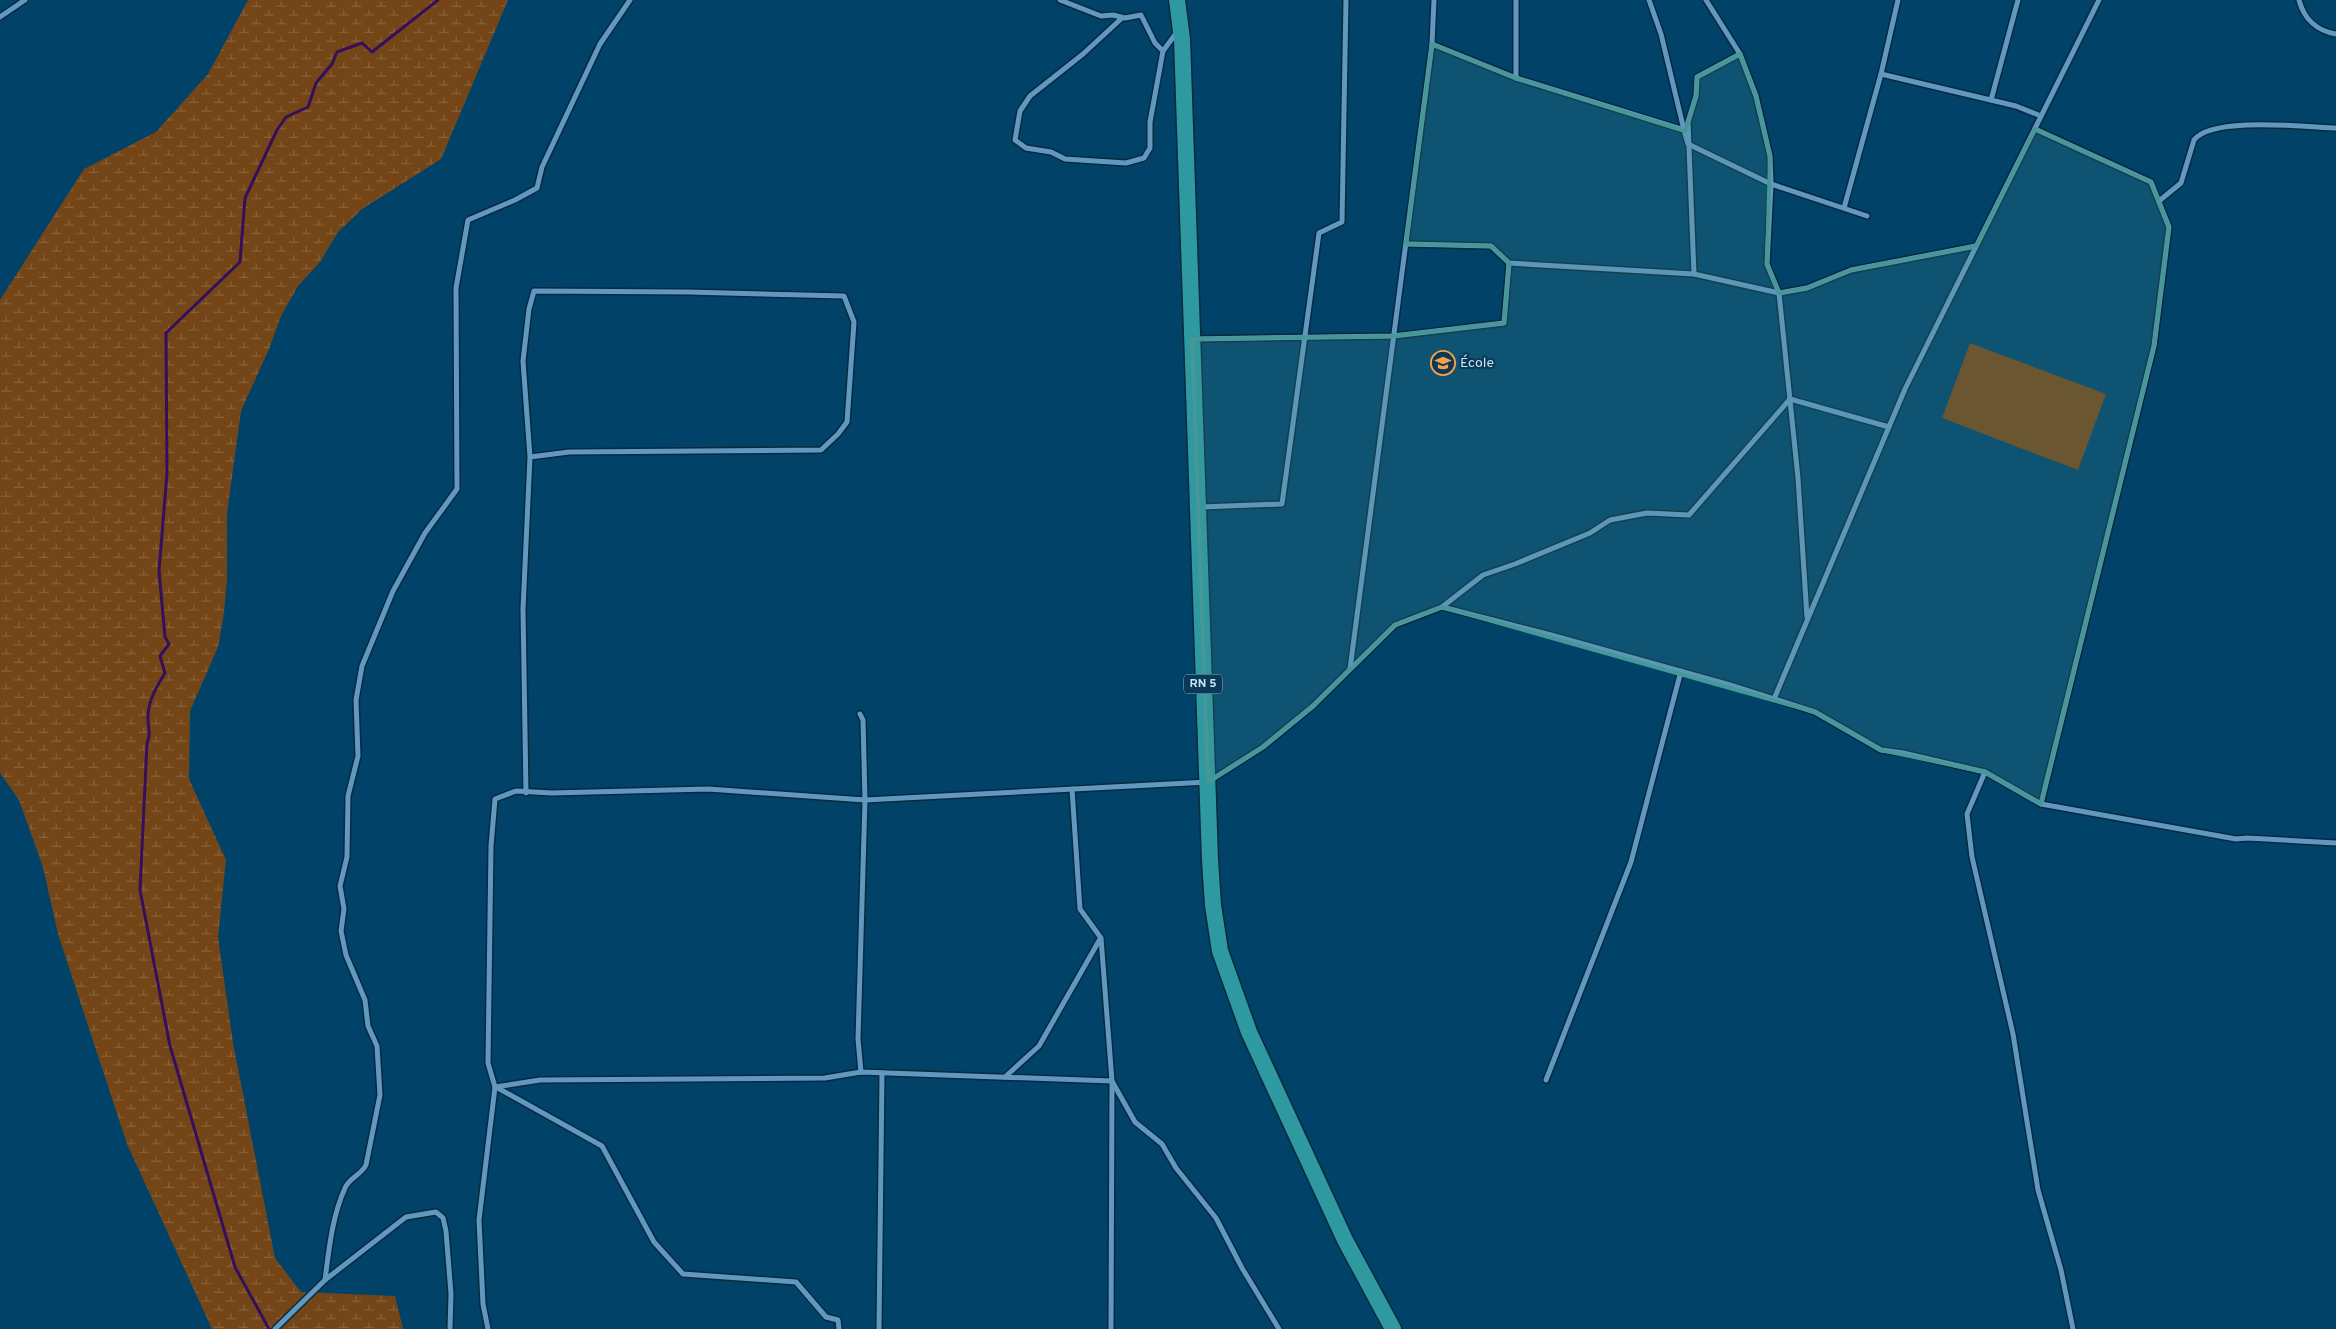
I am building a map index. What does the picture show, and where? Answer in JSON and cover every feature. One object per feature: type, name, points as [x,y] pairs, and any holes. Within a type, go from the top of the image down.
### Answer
[{"type":"main road","name":"RN 5","points":[[1177,0],[1180,27],[1213,905],[1225,969],[1249,1032],[1337,1223],[1393,1329]]},
{"type":"street","points":[[0,17],[25,0]]},
{"type":"street","points":[[324,1280],[336,1212],[346,1185],[366,1165],[380,1095],[377,1046],[368,1026],[365,1000],[346,955],[341,927],[344,909],[340,879],[347,857],[348,796],[358,756],[357,692],[362,666],[393,591],[425,533],[457,490],[456,288],[468,220],[515,200],[537,188],[542,167],[600,44],[630,0]]},
{"type":"street","points":[[1060,0],[1096,15],[1113,15],[1122,18],[1141,15],[1155,43],[1163,51]]},
{"type":"street","points":[[1198,507],[1282,504],[1319,233],[1342,222],[1346,0]]},
{"type":"street","points":[[1350,670],[1432,44],[1434,0]]},
{"type":"street","points":[[1516,0],[1516,78]]},
{"type":"street","points":[[1649,0],[1661,34],[1688,144],[1771,184],[1867,216]]},
{"type":"street","points":[[1706,0],[1740,54],[1756,96],[1770,156],[1771,184],[1767,264],[1779,293],[1798,478],[1808,620]]},
{"type":"street","points":[[1844,208],[1881,74],[1898,0]]},
{"type":"street","points":[[1991,100],[2018,0]]},
{"type":"street","points":[[1774,699],[1905,389],[2099,0]]},
{"type":"street","points":[[2299,0],[2309,21],[2322,31],[2336,34]]},
{"type":"street","points":[[1122,18],[1083,54],[1030,96],[1020,111],[1015,135],[1015,140],[1019,144],[1026,148],[1051,152],[1061,158],[1078,161],[1126,163],[1144,158],[1150,148],[1150,122],[1163,51],[1180,27]]},
{"type":"street","points":[[1432,44],[1516,78],[1684,130]]},
{"type":"street","points":[[1694,274],[1688,122],[1696,96],[1697,78],[1740,54]]},
{"type":"street","points":[[1881,74],[2020,107],[2041,116]]},
{"type":"street","points":[[2159,201],[2180,183],[2194,140],[2199,134],[2232,124],[2336,128]]},
{"type":"street","points":[[2035,129],[2151,182],[2169,227],[2154,346],[2041,804]]},
{"type":"street","points":[[1406,244],[1491,246],[1509,263],[1694,274],[1779,293],[1807,288],[1851,270],[1976,246]]},
{"type":"street","points":[[1192,339],[1394,336],[1504,323],[1509,263]]},
{"type":"street","points":[[526,793],[523,609],[530,457],[523,361],[529,309],[534,291],[844,296],[854,322],[847,422],[838,434],[821,450],[569,452],[530,457]]},
{"type":"street","points":[[1790,399],[1889,427]]},
{"type":"street","points":[[488,1329],[484,1304],[479,1220],[496,1087],[488,1062],[491,846],[495,799],[516,791],[526,793],[708,789],[865,800],[1208,782],[1263,748],[1313,706],[1395,625],[1442,607],[1483,575],[1590,533],[1610,520],[1647,513],[1689,515],[1790,399]]},
{"type":"street","points":[[1442,607],[1681,671],[1815,712],[1881,750],[1903,753],[1985,772],[2041,804],[2236,839],[2336,843]]},
{"type":"street","points":[[1546,1080],[1630,862],[1681,671]]},
{"type":"street","points":[[860,714],[863,720],[865,800],[858,1039],[860,1072]]},
{"type":"street","points":[[1985,772],[1966,814],[1972,857],[2014,1034],[2038,1190],[2061,1270],[2073,1329]]},
{"type":"street","points":[[1072,790],[1080,909],[1100,938],[1112,1081],[1111,1329]]},
{"type":"street","points":[[1005,1077],[1039,1046],[1100,938]]},
{"type":"street","points":[[496,1087],[540,1080],[825,1078],[860,1072],[1112,1081]]},
{"type":"street","points":[[879,1329],[882,1073]]},
{"type":"street","points":[[1112,1081],[1135,1122],[1162,1144],[1176,1168],[1216,1218],[1232,1252],[1279,1329]]},
{"type":"street","points":[[496,1087],[602,1146],[654,1242],[683,1274],[796,1282],[826,1317],[838,1320],[838,1329]]},
{"type":"street","points":[[275,1329],[324,1280],[406,1217],[436,1212],[444,1218],[446,1231],[450,1329]]},
{"type":"highlighted area","points":[[1432,44],[1516,78],[1685,131],[1696,96],[1697,77],[1740,54],[1756,96],[1770,156],[1767,264],[1779,293],[1807,288],[1851,270],[1976,246],[2035,129],[2151,182],[2169,227],[2154,346],[2041,804],[1985,772],[1881,750],[1815,712],[1442,607],[1395,625],[1313,706],[1263,747],[1208,782],[1192,339],[1393,336],[1504,323],[1509,263],[1491,246],[1406,244]]},
{"type":"green space","points":[[248,0],[508,0],[441,159],[362,209],[338,232],[320,262],[298,286],[281,316],[269,349],[241,411],[227,513],[227,579],[224,613],[218,647],[190,711],[189,779],[226,860],[218,937],[233,1043],[275,1258],[301,1292],[395,1296],[403,1329],[212,1329],[127,1144],[58,934],[43,867],[19,800],[0,773],[0,300],[84,169],[156,132],[208,74]]},
{"type":"green space","points":[[1970,343],[2106,394],[2078,470],[1942,418]]},
{"type":"waterway","points":[[269,1329],[235,1267],[170,1046],[140,890],[149,709],[154,693],[165,673],[160,656],[169,644],[165,637],[159,571],[167,473],[166,333],[240,262],[245,198],[277,130],[286,117],[308,107],[316,83],[332,64],[337,52],[362,43],[372,52],[438,0]]},
{"type":"place","name":"École","points":[[1443,363]]}]
